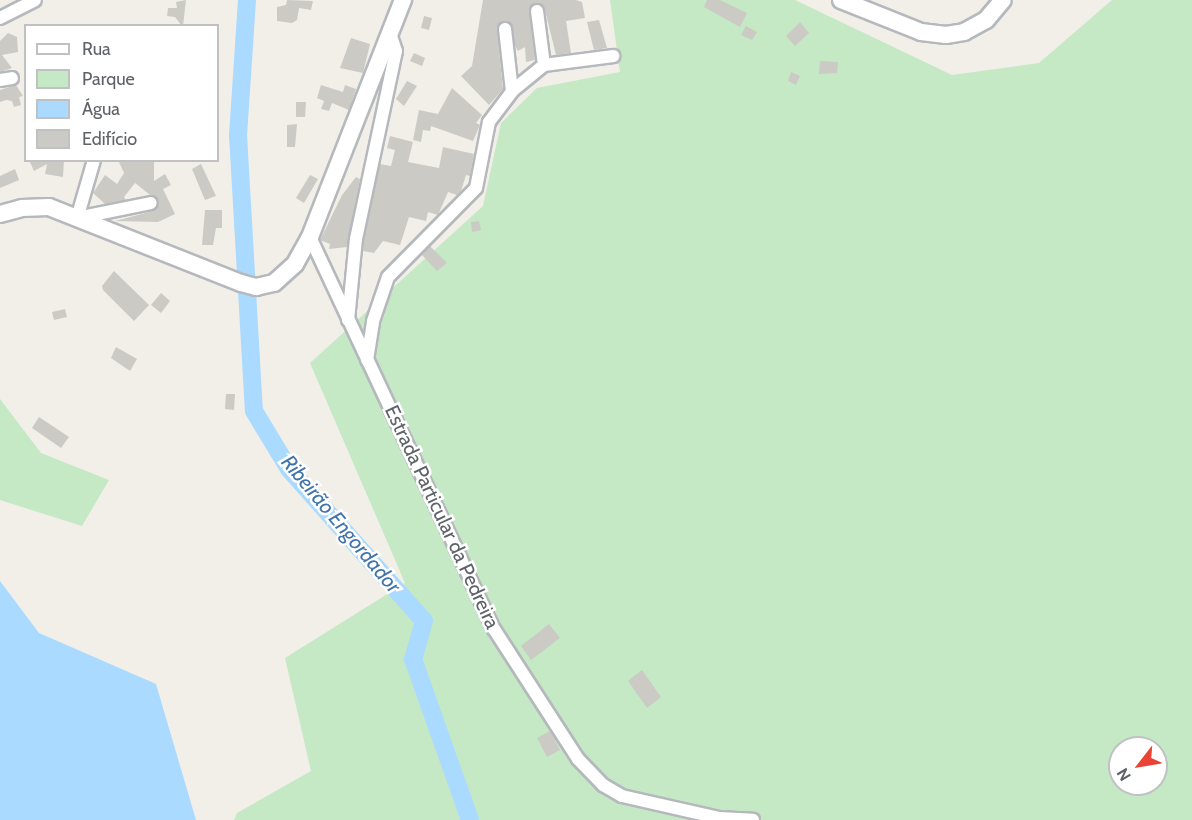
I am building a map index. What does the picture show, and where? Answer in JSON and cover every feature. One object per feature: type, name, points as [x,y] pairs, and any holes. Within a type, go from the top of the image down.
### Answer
[{"type":"main road","points":[[0,214],[38,207],[80,216],[255,287],[278,280],[295,264],[310,237],[403,0]]},
{"type":"main road","points":[[841,0],[921,32],[946,35],[964,32],[986,20],[1003,0]]},
{"type":"street","points":[[0,18],[35,0]]},
{"type":"street","points":[[537,11],[544,65]]},
{"type":"street","points":[[505,29],[512,91]]},
{"type":"street","points":[[348,321],[356,239],[396,51],[390,34]]},
{"type":"street","points":[[368,360],[373,321],[388,277],[476,188],[489,122],[512,91],[544,65],[613,56]]},
{"type":"street","points":[[94,162],[80,216],[151,203]]},
{"type":"street","name":"Estrada Particular da Pedreira","points":[[310,237],[494,629],[589,773],[622,796],[719,818],[753,820]]},
{"type":"green space","points":[[610,0],[795,0],[952,75],[1039,63],[1112,0],[1192,0],[1192,820],[234,820],[237,813],[311,771],[285,658],[405,583],[310,363],[483,206],[501,123],[537,88],[620,72]]},
{"type":"green space","points":[[0,399],[41,453],[109,480],[82,526],[0,500]]},
{"type":"water","points":[[0,581],[39,633],[156,684],[196,820],[0,820]]},
{"type":"building","points":[[186,0],[183,24],[180,24],[175,17],[167,16],[168,8],[177,8],[176,2]]},
{"type":"building","points":[[287,0],[313,1],[311,10],[299,8],[297,20],[292,23],[277,21],[277,7],[286,5]]},
{"type":"building","points":[[483,0],[576,0],[582,2],[585,18],[566,21],[571,53],[556,55],[544,6],[532,4],[529,12],[535,60],[526,62],[525,47],[518,51],[515,46],[512,25],[500,23],[497,30],[503,89],[489,105],[461,76],[472,66]]},
{"type":"building","points":[[707,0],[720,0],[747,13],[740,27],[704,7]]},
{"type":"building","points":[[424,16],[432,18],[429,30],[421,28]]},
{"type":"building","points":[[599,20],[607,48],[594,50],[587,22]]},
{"type":"building","points":[[800,22],[809,33],[795,46],[786,36]]},
{"type":"building","points":[[746,26],[757,32],[752,40],[741,35]]},
{"type":"building","points":[[8,33],[17,37],[18,52],[2,55],[12,68],[0,72],[0,41]]},
{"type":"building","points":[[351,38],[370,44],[363,73],[340,68]]},
{"type":"building","points":[[414,53],[425,58],[422,66],[410,61]]},
{"type":"building","points":[[820,61],[838,62],[837,73],[819,74]]},
{"type":"building","points":[[791,72],[800,76],[796,85],[788,81]]},
{"type":"building","points":[[407,81],[417,86],[404,106],[396,99]]},
{"type":"building","points":[[16,85],[23,96],[19,97],[21,105],[14,107],[12,101],[0,102],[0,90]]},
{"type":"building","points":[[321,85],[343,92],[345,85],[356,89],[349,110],[332,103],[329,111],[321,109],[324,101],[317,98]]},
{"type":"building","points":[[452,88],[482,115],[476,123],[480,125],[473,141],[431,126],[430,131],[423,130],[421,142],[413,140],[419,110],[438,114]]},
{"type":"building","points":[[296,102],[306,102],[305,117],[296,117]]},
{"type":"building","points":[[297,124],[295,147],[287,147],[287,125]]},
{"type":"building","points":[[390,136],[413,142],[408,162],[439,168],[443,147],[474,154],[470,176],[466,175],[461,191],[457,195],[448,192],[438,215],[428,212],[426,221],[409,217],[400,245],[383,241],[374,253],[363,251],[380,164],[391,166],[395,150],[387,148]]},
{"type":"building","points":[[30,162],[64,162],[63,177],[45,174],[47,164],[34,171]]},
{"type":"building","points":[[119,162],[154,162],[154,181],[165,174],[171,185],[163,189],[175,214],[158,222],[115,221],[153,211],[159,202],[135,183],[124,197],[126,200],[105,204],[93,193],[105,175],[117,184],[124,173]]},
{"type":"building","points":[[201,164],[216,196],[205,200],[192,169]]},
{"type":"building","points":[[15,169],[19,180],[0,188],[0,176]]},
{"type":"building","points":[[310,175],[318,179],[304,203],[296,198]]},
{"type":"building","points":[[356,177],[360,179],[347,247],[329,249],[330,244],[320,240],[342,195]]},
{"type":"building","points":[[205,210],[222,210],[222,228],[216,228],[213,245],[202,245]]},
{"type":"building","points":[[479,221],[481,230],[472,232],[471,222]]},
{"type":"building","points":[[430,246],[447,263],[437,271],[422,255]]},
{"type":"building","points":[[114,271],[149,305],[134,321],[103,290],[102,286]]},
{"type":"building","points":[[161,293],[170,301],[161,313],[151,305]]},
{"type":"building","points":[[65,309],[67,317],[54,320],[52,312]]},
{"type":"building","points":[[116,347],[137,359],[130,371],[111,358]]},
{"type":"building","points":[[226,394],[235,394],[234,410],[225,409]]},
{"type":"building","points":[[39,417],[69,437],[61,448],[32,428]]},
{"type":"building","points":[[549,624],[560,638],[531,660],[521,646]]},
{"type":"building","points":[[642,670],[661,697],[647,708],[628,681]]},
{"type":"building","points":[[550,731],[560,750],[547,757],[537,738]]},
{"type":"waterway","name":"Ribeirão Engordador","points":[[247,0],[238,135],[254,411],[289,469],[424,621],[413,659],[470,820]]}]
